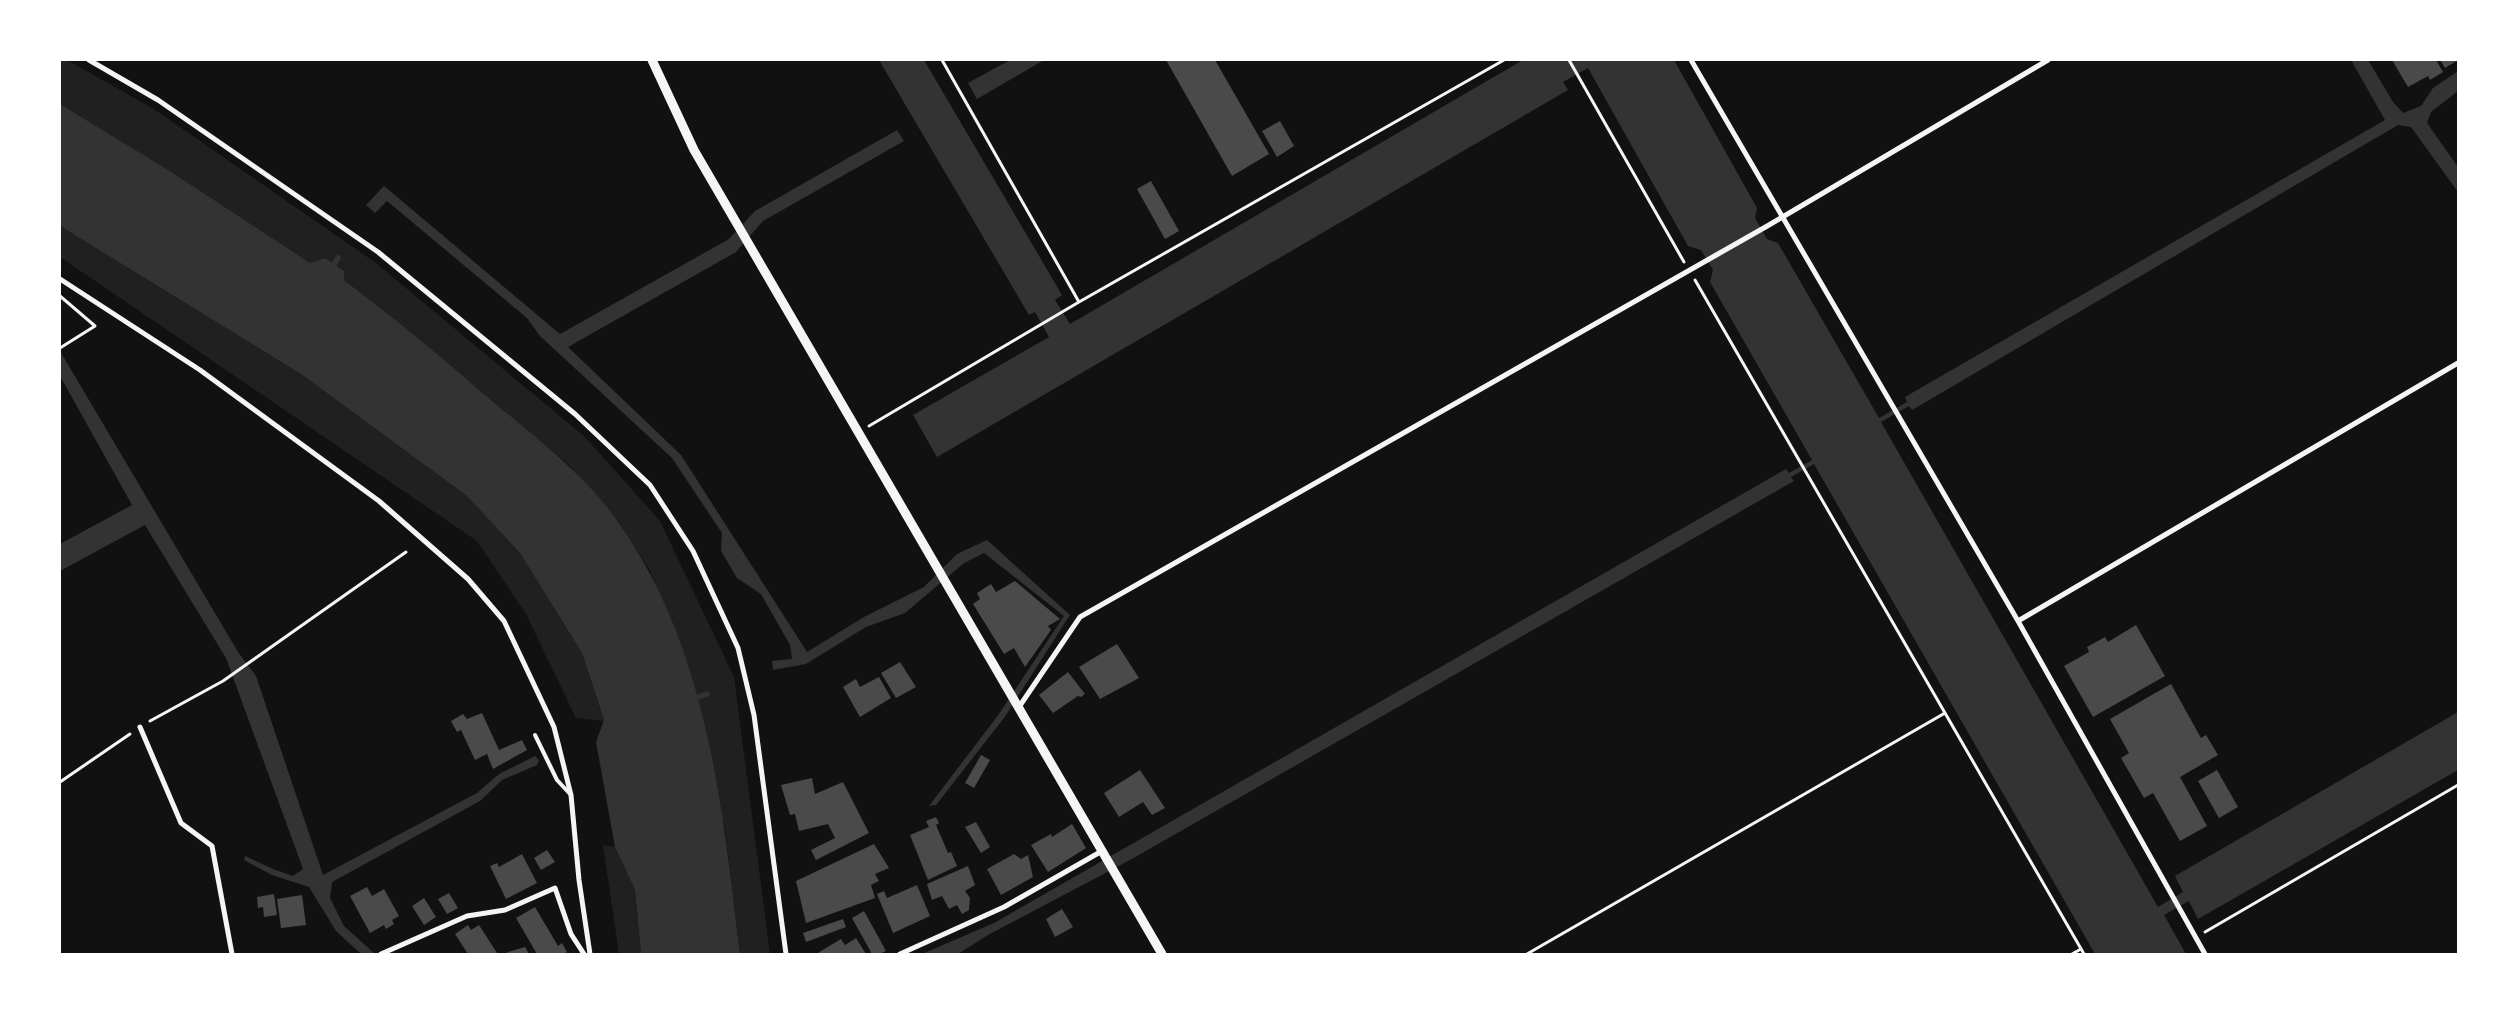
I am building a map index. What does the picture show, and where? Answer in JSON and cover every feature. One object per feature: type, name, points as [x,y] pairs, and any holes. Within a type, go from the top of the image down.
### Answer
[{"type":"street","points":[[89,60],[158,100],[378,252],[575,414],[650,485],[693,551],[738,648],[754,714],[786,954]]},
{"type":"street","points":[[652,60],[694,150],[1162,954]]},
{"type":"street","points":[[1691,60],[2018,621],[2180,912],[2206,954]]},
{"type":"street","points":[[1018,706],[1080,617],[1769,225],[2048,60]]},
{"type":"street","points":[[60,279],[200,370],[371,496],[468,579],[504,621],[554,727],[571,795],[579,880],[590,954]]},
{"type":"street","points":[[2018,621],[2458,363]]},
{"type":"street","points":[[140,727],[181,823],[212,846],[232,954]]},
{"type":"street","points":[[900,954],[1004,908],[1104,854]]},
{"type":"street","points":[[381,954],[467,916],[505,910],[555,888],[571,934],[584,954]]},
{"type":"lane","points":[[535,735],[557,780],[571,795]]},
{"type":"path","points":[[942,60],[1079,302]]},
{"type":"path","points":[[858,433],[1068,308],[1504,60]]},
{"type":"path","points":[[1569,60],[2084,954]]},
{"type":"path","points":[[60,296],[95,326],[62,347]]},
{"type":"path","points":[[223,681],[406,552]]},
{"type":"path","points":[[1527,954],[1945,713]]},
{"type":"path","points":[[2196,937],[2458,785]]},
{"type":"path","points":[[2072,954],[2081,949]]},
{"type":"shaded area","points":[[60,60],[67,60],[154,109],[376,263],[585,437],[660,521],[734,677],[770,954],[740,954],[725,829],[669,616],[649,569],[620,524],[569,465],[381,308],[344,280],[325,258],[310,263],[170,171],[60,104]]},
{"type":"shaded area","points":[[879,60],[924,60],[1062,295],[1055,300],[1070,324],[1523,60],[1674,60],[1757,208],[1755,218],[1767,239],[1778,243],[1879,418],[1907,402],[1905,397],[2385,120],[2351,60],[2368,60],[2393,102],[2403,113],[2421,106],[2433,88],[2458,71],[2458,91],[2431,112],[2427,123],[2458,167],[2458,192],[2411,127],[2398,125],[1912,410],[1909,406],[1881,422],[2158,907],[2183,892],[2175,876],[2458,712],[2458,770],[2198,919],[2189,901],[2164,915],[2186,954],[2095,954],[1814,464],[1791,477],[1794,481],[1130,860],[988,935],[958,954],[922,954],[994,923],[1786,469],[1789,473],[1812,460],[1710,282],[1713,270],[1701,250],[1688,246],[1588,68],[1563,82],[1568,90],[937,457],[913,415],[1049,337],[1035,312],[1029,315]]},
{"type":"shaded area","points":[[1010,60],[1044,60],[977,99],[968,83]]},
{"type":"shaded area","points":[[60,104],[170,171],[310,263],[325,258],[344,271],[344,280],[419,339],[561,458],[608,508],[650,574],[673,625],[692,677],[718,787],[740,954],[641,954],[635,890],[615,847],[596,742],[604,720],[582,653],[520,553],[467,496],[301,374],[60,226]]},
{"type":"shaded area","points":[[897,130],[904,141],[763,221],[736,252],[568,347],[681,455],[807,652],[864,617],[924,587],[957,554],[987,540],[1070,615],[1004,718],[936,805],[929,806],[999,714],[1064,616],[984,553],[964,563],[905,613],[866,627],[806,664],[773,670],[772,661],[792,659],[790,645],[761,594],[737,578],[721,551],[722,533],[672,458],[540,336],[527,318],[387,201],[375,213],[366,205],[384,186],[560,334],[729,239],[755,211]]},
{"type":"shaded area","points":[[60,226],[301,374],[467,496],[520,553],[582,653],[604,721],[576,718],[526,614],[477,541],[60,257]]},
{"type":"shaded area","points":[[60,351],[238,652],[256,676],[323,875],[477,793],[499,774],[535,756],[539,760],[537,765],[502,780],[480,801],[332,882],[330,898],[344,926],[375,954],[361,954],[336,931],[309,887],[272,875],[244,860],[245,856],[293,876],[303,869],[226,658],[145,525],[60,571],[60,544],[132,505],[60,376]]},
{"type":"shaded area","points":[[603,845],[615,847],[635,890],[641,954],[619,954]]},
{"type":"building","points":[[1166,60],[1215,60],[1269,154],[1232,176]]},
{"type":"building","points":[[2392,60],[2436,60],[2443,72],[2430,80],[2428,76],[2408,87]]},
{"type":"building","points":[[2440,60],[2458,60],[2445,68]]},
{"type":"building","points":[[1280,121],[1294,146],[1277,157],[1262,131]]},
{"type":"building","points":[[1151,181],[1179,231],[1165,239],[1137,189]]},
{"type":"building","points":[[1015,581],[1060,619],[1048,626],[1051,630],[1025,667],[1014,648],[1004,654],[973,604],[980,599],[977,593],[991,584],[996,592]]},
{"type":"building","points":[[2136,625],[2165,676],[2093,717],[2064,666],[2089,652],[2087,647],[2105,637],[2108,642]]},
{"type":"building","points":[[1117,644],[1139,678],[1100,699],[1079,667]]},
{"type":"building","points":[[900,662],[916,687],[896,698],[881,673]]},
{"type":"building","points":[[1068,672],[1085,694],[1081,697],[1078,696],[1053,713],[1039,695]]},
{"type":"building","points":[[879,677],[891,698],[860,717],[843,687],[856,679],[860,687]]},
{"type":"building","points":[[2171,684],[2201,738],[2206,735],[2218,755],[2180,777],[2207,826],[2180,841],[2153,793],[2144,798],[2121,758],[2129,753],[2110,719]]},
{"type":"building","points":[[482,713],[499,750],[522,740],[527,750],[493,769],[487,754],[475,760],[461,730],[457,732],[451,721],[463,714],[467,719]]},
{"type":"building","points":[[981,755],[990,760],[974,788],[965,783]]},
{"type":"building","points":[[1140,770],[1165,808],[1152,815],[1143,802],[1119,817],[1104,793]]},
{"type":"building","points":[[2217,770],[2238,807],[2219,818],[2198,781]]},
{"type":"building","points":[[812,778],[815,794],[843,782],[869,833],[816,860],[811,850],[835,838],[828,824],[799,831],[795,814],[790,815],[781,785]]},
{"type":"building","points":[[936,817],[939,823],[936,825],[948,853],[951,852],[957,866],[928,880],[910,835],[929,827],[926,821]]},
{"type":"building","points":[[976,822],[990,847],[981,853],[965,827]]},
{"type":"building","points":[[1072,824],[1086,848],[1048,872],[1031,845],[1051,834],[1052,837]]},
{"type":"building","points":[[874,844],[889,868],[875,874],[879,881],[871,885],[875,898],[806,923],[796,881]]},
{"type":"building","points":[[547,850],[555,862],[541,870],[534,858]]},
{"type":"building","points":[[522,854],[537,883],[506,899],[490,866],[497,863],[499,867]]},
{"type":"building","points":[[1014,854],[1021,859],[1028,855],[1033,877],[1001,895],[987,869]]},
{"type":"building","points":[[968,866],[975,885],[965,891],[970,898],[969,910],[962,914],[957,905],[949,909],[942,896],[932,900],[927,884]]},
{"type":"building","points":[[917,885],[930,916],[893,933],[877,894],[884,891],[887,898]]},
{"type":"building","points":[[367,887],[372,896],[384,889],[399,916],[392,920],[394,924],[386,929],[384,925],[370,933],[350,896]]},
{"type":"building","points":[[449,893],[458,908],[447,914],[438,899]]},
{"type":"building","points":[[274,894],[277,915],[264,917],[263,907],[258,908],[257,897]]},
{"type":"building","points":[[302,895],[306,925],[281,928],[277,899]]},
{"type":"building","points":[[424,898],[436,917],[424,925],[412,906]]},
{"type":"building","points":[[535,907],[558,946],[562,943],[567,952],[563,954],[537,954],[516,918]]},
{"type":"building","points":[[1062,909],[1073,927],[1055,937],[1046,919]]},
{"type":"building","points":[[864,911],[886,951],[872,954],[852,918]]},
{"type":"building","points":[[843,919],[846,927],[806,942],[803,933]]},
{"type":"building","points":[[468,925],[471,930],[479,925],[497,953],[468,954],[455,934]]},
{"type":"building","points":[[856,938],[866,954],[816,954],[841,939],[845,945]]},
{"type":"building","points":[[525,947],[529,954],[504,954],[508,952]]},
{"type":"waterway","points":[[330,271],[338,258]]},
{"type":"waterway","points":[[693,699],[707,694]]}]
